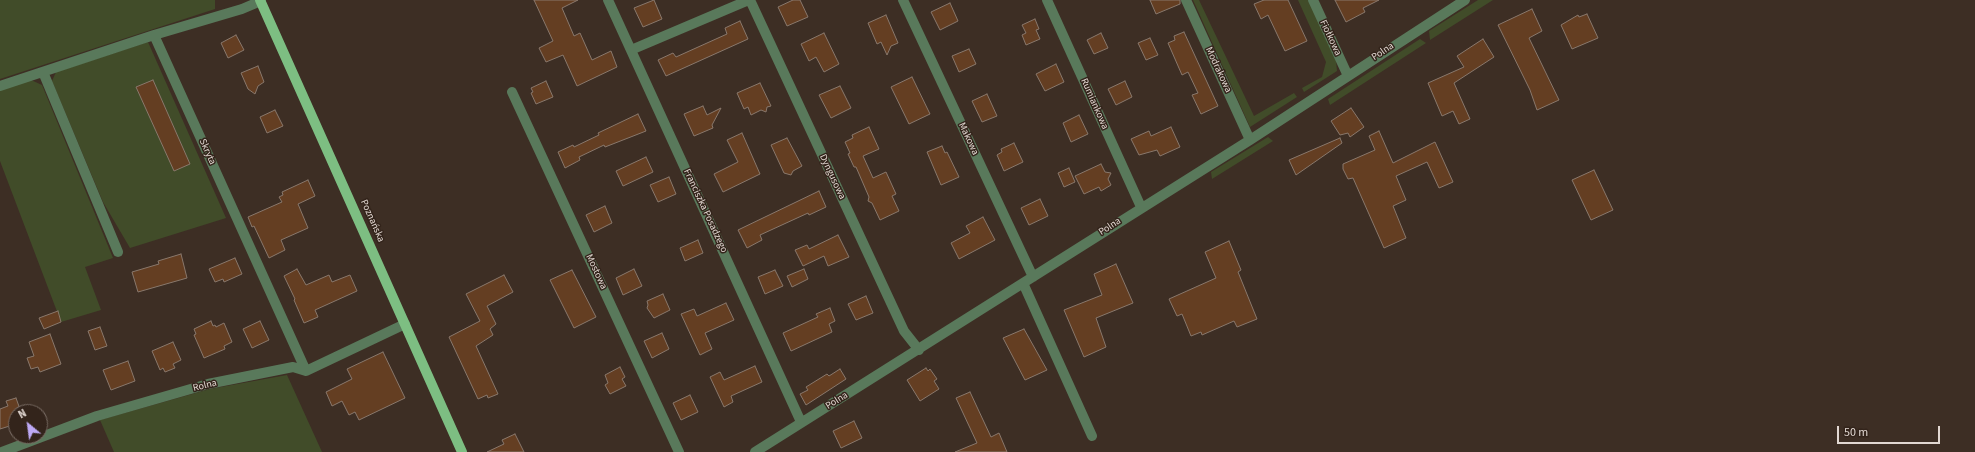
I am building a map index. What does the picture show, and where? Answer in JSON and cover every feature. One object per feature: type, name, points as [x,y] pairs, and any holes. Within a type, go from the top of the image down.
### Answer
[{"type":"main road","name":"Poznańska","points":[[260,0],[462,452]]},
{"type":"street","points":[[0,86],[242,8],[260,0]]},
{"type":"street","name":"Franciszka Posadzego","points":[[608,0],[801,422]]},
{"type":"street","name":"Dyngusowa","points":[[631,50],[749,0],[904,331],[919,350]]},
{"type":"street","name":"Makowa","points":[[903,0],[1033,277]]},
{"type":"street","name":"Rumiankowa","points":[[1047,0],[1141,207]]},
{"type":"street","name":"Modrakowa","points":[[1186,0],[1250,140]]},
{"type":"street","name":"Fiołkowa","points":[[1313,0],[1348,76]]},
{"type":"street","name":"Polna","points":[[755,452],[1023,284],[1141,207],[1250,140],[1402,39],[1464,0]]},
{"type":"street","name":"Skryta","points":[[154,36],[306,371]]},
{"type":"street","points":[[43,72],[118,252]]},
{"type":"street","name":"Mostowa","points":[[512,92],[679,452]]},
{"type":"street","points":[[1023,284],[1092,436]]},
{"type":"street","points":[[306,371],[405,324]]},
{"type":"street","name":"Rolna","points":[[2,452],[97,416],[208,384],[293,367],[306,371]]},
{"type":"green space","points":[[0,0],[215,0],[215,9],[0,79]]},
{"type":"green space","points":[[1193,0],[1199,0],[1254,116],[1294,93],[1297,97],[1250,127]]},
{"type":"green space","points":[[1298,0],[1309,0],[1336,61],[1337,71],[1304,92],[1302,88],[1322,77],[1326,62]]},
{"type":"green space","points":[[1478,0],[1493,0],[1430,40],[1429,31]]},
{"type":"green space","points":[[1420,39],[1426,43],[1330,105],[1328,99]]},
{"type":"green space","points":[[148,42],[226,218],[130,248],[103,202],[52,81],[56,72]]},
{"type":"green space","points":[[31,80],[42,85],[113,258],[85,267],[101,310],[61,322],[0,161],[0,90]]},
{"type":"green space","points":[[1268,137],[1273,141],[1212,179],[1211,172]]},
{"type":"green space","points":[[287,375],[322,452],[114,452],[100,420],[210,389]]},
{"type":"building","points":[[534,0],[578,0],[562,8],[574,36],[580,33],[592,60],[611,51],[617,67],[577,86],[563,55],[546,62],[539,48],[553,41]]},
{"type":"building","points":[[654,0],[662,19],[643,27],[634,8]]},
{"type":"building","points":[[793,0],[800,0],[808,17],[787,26],[778,7]]},
{"type":"building","points":[[1150,0],[1180,0],[1180,4],[1156,14]]},
{"type":"building","points":[[1264,0],[1288,0],[1307,41],[1285,51],[1268,15],[1261,19],[1254,4]]},
{"type":"building","points":[[1335,0],[1379,0],[1363,8],[1365,12],[1346,22]]},
{"type":"building","points":[[950,3],[958,21],[940,30],[931,12]]},
{"type":"building","points":[[1532,9],[1542,31],[1529,38],[1559,100],[1537,110],[1530,90],[1498,25]]},
{"type":"building","points":[[1587,14],[1598,38],[1572,49],[1561,25],[1578,15],[1579,17]]},
{"type":"building","points":[[886,15],[898,43],[891,46],[887,55],[881,42],[877,44],[868,23]]},
{"type":"building","points":[[1035,19],[1039,29],[1036,30],[1040,39],[1026,45],[1022,35],[1026,33],[1022,25]]},
{"type":"building","points":[[740,21],[748,39],[666,76],[658,60],[673,53],[676,57],[727,34],[725,28]]},
{"type":"building","points":[[1184,32],[1218,106],[1201,114],[1192,95],[1198,93],[1188,72],[1182,75],[1168,43],[1175,40],[1174,36]]},
{"type":"building","points":[[824,33],[839,64],[824,72],[816,57],[809,61],[801,44]]},
{"type":"building","points":[[1101,33],[1108,48],[1094,54],[1087,40]]},
{"type":"building","points":[[236,35],[244,50],[228,58],[221,43]]},
{"type":"building","points":[[1150,38],[1158,55],[1146,60],[1138,43]]},
{"type":"building","points":[[1483,39],[1494,57],[1454,83],[1470,119],[1459,124],[1453,111],[1442,116],[1428,83],[1464,67],[1457,56]]},
{"type":"building","points":[[969,49],[976,64],[959,72],[952,56]]},
{"type":"building","points":[[1056,64],[1064,82],[1045,91],[1036,74]]},
{"type":"building","points":[[258,66],[264,82],[258,86],[255,94],[248,89],[241,73]]},
{"type":"building","points":[[912,77],[930,114],[909,124],[891,87]]},
{"type":"building","points":[[153,80],[190,164],[174,171],[136,87]]},
{"type":"building","points":[[546,81],[553,97],[536,104],[531,93],[533,92],[531,88]]},
{"type":"building","points":[[1125,81],[1132,97],[1116,105],[1108,89]]},
{"type":"building","points":[[760,83],[771,106],[767,107],[766,112],[761,110],[751,115],[748,107],[744,109],[737,93]]},
{"type":"building","points":[[840,86],[851,108],[831,118],[819,95]]},
{"type":"building","points":[[987,94],[997,116],[982,122],[972,101]]},
{"type":"building","points":[[703,106],[707,115],[721,108],[712,125],[713,128],[694,136],[684,114]]},
{"type":"building","points":[[1351,108],[1364,127],[1350,137],[1348,133],[1340,135],[1331,121]]},
{"type":"building","points":[[275,110],[283,126],[267,133],[260,117]]},
{"type":"building","points":[[638,114],[646,131],[605,147],[604,145],[579,157],[580,160],[565,168],[558,152],[573,145],[574,147],[599,135],[598,133]]},
{"type":"building","points":[[1079,115],[1088,134],[1071,142],[1063,123]]},
{"type":"building","points":[[869,127],[879,149],[863,156],[873,178],[886,172],[896,194],[892,196],[899,211],[880,220],[872,203],[868,201],[869,197],[856,167],[854,167],[848,154],[850,153],[845,142],[853,138],[852,135]]},
{"type":"building","points":[[1171,127],[1180,147],[1160,156],[1157,150],[1139,155],[1131,139],[1149,131],[1151,136]]},
{"type":"building","points":[[1379,131],[1393,163],[1435,142],[1453,182],[1439,188],[1427,162],[1396,176],[1406,200],[1393,206],[1406,238],[1384,248],[1353,178],[1348,179],[1343,169],[1343,164],[1375,150],[1369,136]]},
{"type":"building","points":[[742,133],[760,174],[723,192],[714,174],[738,162],[727,140]]},
{"type":"building","points":[[787,138],[802,166],[793,171],[791,175],[784,173],[771,145]]},
{"type":"building","points":[[1340,138],[1342,143],[1296,175],[1289,160]]},
{"type":"building","points":[[1014,143],[1023,162],[1004,171],[997,155],[1002,152],[1001,149]]},
{"type":"building","points":[[942,146],[945,153],[947,152],[959,177],[941,185],[927,152]]},
{"type":"building","points":[[646,157],[653,172],[623,186],[616,171]]},
{"type":"building","points":[[1101,164],[1105,172],[1111,173],[1108,179],[1111,185],[1101,191],[1099,187],[1084,194],[1075,176]]},
{"type":"building","points":[[1069,168],[1075,182],[1064,187],[1058,173]]},
{"type":"building","points":[[1594,170],[1613,210],[1591,220],[1572,180]]},
{"type":"building","points":[[669,177],[676,194],[658,202],[650,185]]},
{"type":"building","points":[[308,180],[315,196],[298,204],[308,228],[281,240],[285,250],[269,258],[254,226],[252,227],[248,217],[282,202],[279,197],[283,195],[282,192]]},
{"type":"building","points":[[819,191],[826,207],[809,215],[808,213],[760,235],[762,240],[747,248],[738,230]]},
{"type":"building","points":[[1040,199],[1048,216],[1029,225],[1021,208]]},
{"type":"building","points":[[605,206],[612,223],[594,232],[586,215]]},
{"type":"building","points":[[983,217],[995,240],[959,259],[951,243],[970,233],[966,226]]},
{"type":"building","points":[[838,235],[849,257],[828,266],[824,256],[803,266],[795,250],[807,245],[809,249]]},
{"type":"building","points":[[698,240],[703,253],[685,261],[680,248]]},
{"type":"building","points":[[1229,241],[1241,270],[1238,272],[1257,319],[1237,327],[1234,321],[1202,335],[1201,332],[1191,336],[1182,314],[1177,316],[1169,299],[1216,278],[1205,252]]},
{"type":"building","points":[[181,254],[187,278],[138,292],[132,272],[159,264],[158,261]]},
{"type":"building","points":[[235,258],[242,274],[224,282],[223,279],[215,282],[209,269]]},
{"type":"building","points":[[1116,264],[1133,303],[1096,318],[1106,347],[1084,357],[1064,310],[1102,295],[1094,274]]},
{"type":"building","points":[[297,269],[306,285],[329,275],[332,282],[350,275],[357,291],[315,310],[318,317],[304,323],[284,276]]},
{"type":"building","points":[[634,269],[642,286],[623,295],[616,278]]},
{"type":"building","points":[[804,269],[808,279],[792,287],[787,276]]},
{"type":"building","points":[[572,270],[596,317],[574,328],[550,280]]},
{"type":"building","points":[[775,270],[783,286],[765,294],[758,277]]},
{"type":"building","points":[[504,275],[513,292],[487,306],[496,324],[490,329],[493,335],[476,346],[498,394],[488,398],[487,395],[478,399],[449,337],[480,321],[466,294]]},
{"type":"building","points":[[663,294],[670,310],[654,318],[647,308],[647,301]]},
{"type":"building","points":[[866,296],[873,313],[856,320],[848,304]]},
{"type":"building","points":[[726,303],[734,320],[705,333],[712,349],[700,355],[681,314],[694,309],[697,316]]},
{"type":"building","points":[[830,308],[835,321],[829,324],[832,332],[791,351],[783,333],[818,317],[816,314]]},
{"type":"building","points":[[58,311],[61,322],[44,329],[39,318]]},
{"type":"building","points":[[211,321],[213,326],[215,325],[216,327],[224,323],[232,342],[224,346],[225,349],[204,358],[194,335],[196,334],[194,329]]},
{"type":"building","points":[[260,321],[269,340],[252,348],[243,329]]},
{"type":"building","points":[[100,327],[107,346],[95,350],[88,331]]},
{"type":"building","points":[[1024,329],[1047,370],[1025,380],[1003,338]]},
{"type":"building","points":[[662,333],[669,349],[652,358],[644,341]]},
{"type":"building","points":[[50,334],[61,364],[40,372],[38,367],[31,369],[27,358],[34,356],[29,342]]},
{"type":"building","points":[[173,342],[181,360],[173,364],[175,368],[165,372],[163,368],[160,370],[152,351]]},
{"type":"building","points":[[383,352],[405,398],[359,420],[355,412],[349,415],[342,401],[332,406],[326,392],[352,379],[347,369]]},
{"type":"building","points":[[128,361],[135,381],[111,390],[103,370]]},
{"type":"building","points":[[755,366],[762,382],[731,396],[733,402],[724,407],[710,377],[720,372],[724,380]]},
{"type":"building","points":[[620,367],[625,377],[622,379],[626,386],[610,394],[605,385],[608,383],[605,375]]},
{"type":"building","points":[[926,368],[928,371],[930,369],[937,379],[934,381],[939,389],[920,401],[907,380]]},
{"type":"building","points":[[840,369],[846,379],[806,405],[800,394],[808,390],[806,387],[827,374],[829,376]]},
{"type":"building","points":[[970,392],[991,437],[999,433],[1007,452],[955,452],[977,443],[956,398]]},
{"type":"building","points":[[690,395],[698,412],[681,420],[673,403]]},
{"type":"building","points":[[16,398],[18,404],[8,404],[8,406],[6,401]]},
{"type":"building","points":[[8,406],[8,426],[0,429],[0,409]]},
{"type":"building","points":[[854,421],[862,438],[841,448],[833,431]]},
{"type":"building","points":[[515,434],[524,452],[487,452],[504,444],[502,440]]}]
